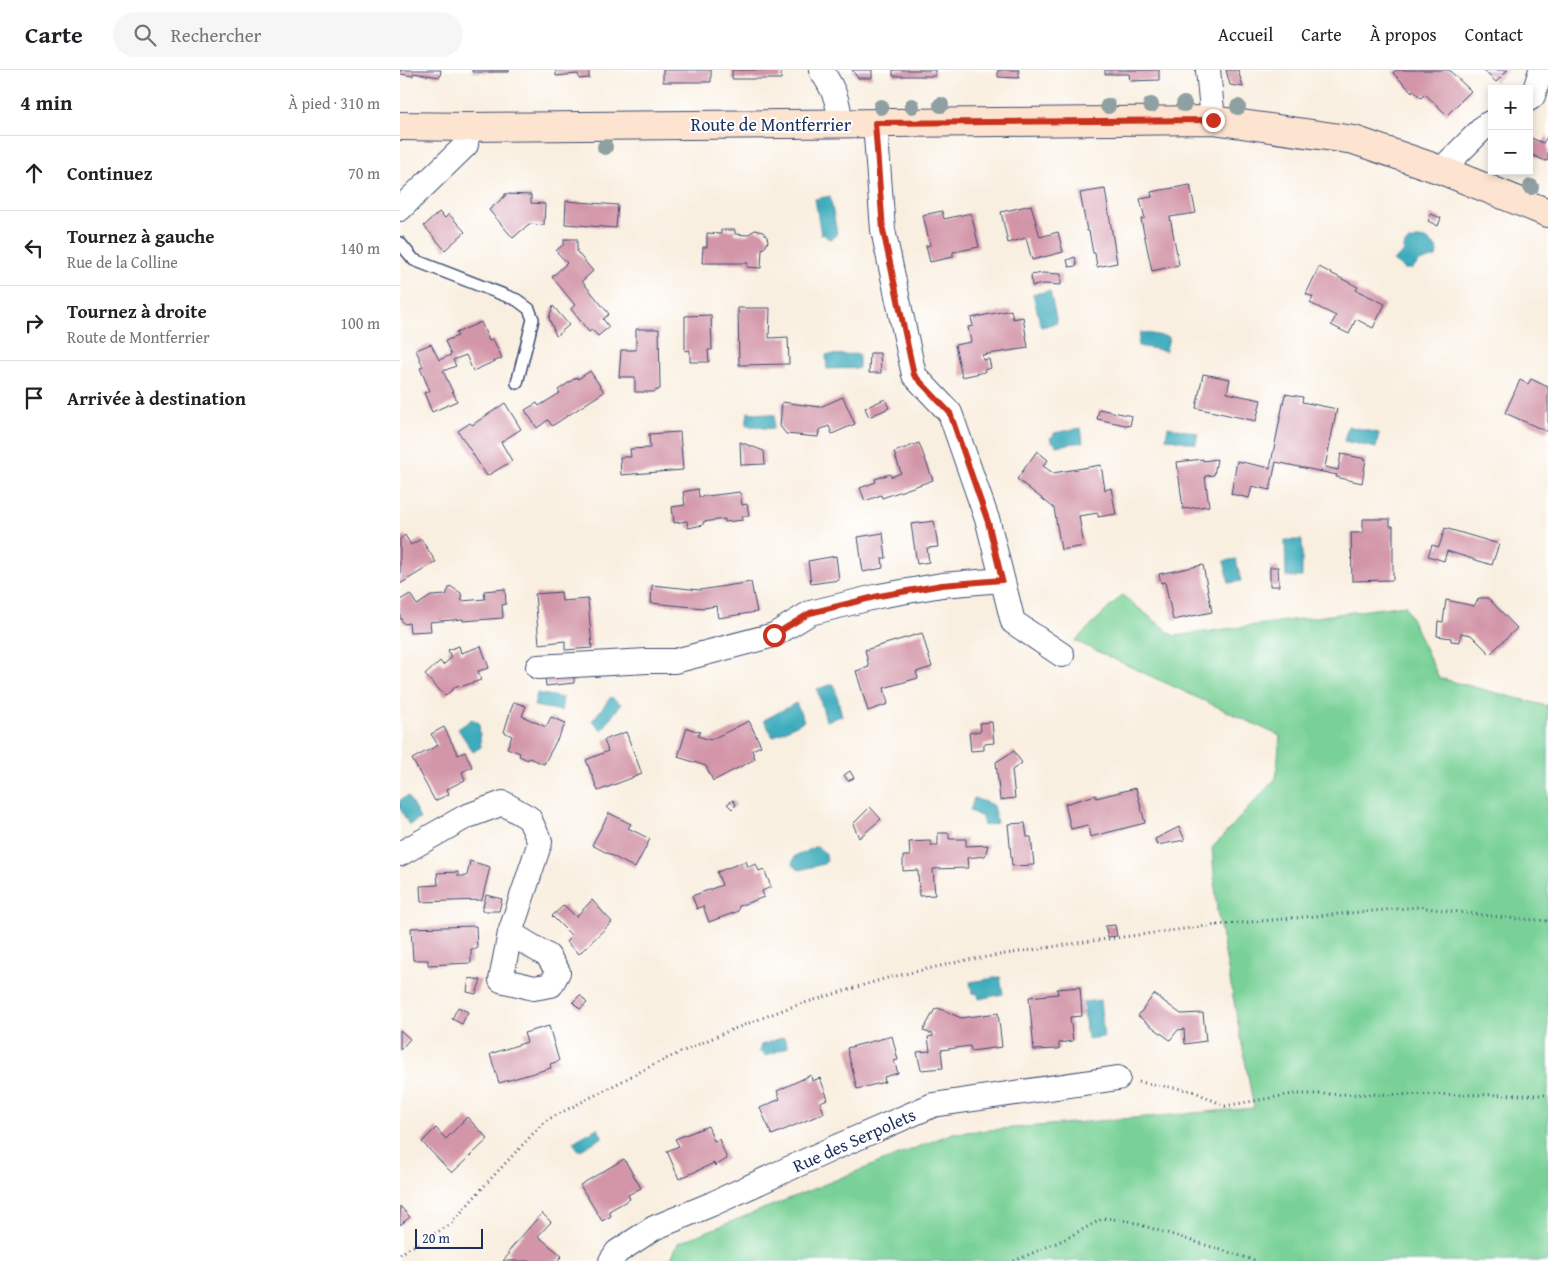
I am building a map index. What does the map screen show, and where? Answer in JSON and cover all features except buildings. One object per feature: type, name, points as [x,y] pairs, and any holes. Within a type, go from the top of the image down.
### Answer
[{"type":"street","points":[[821,70],[832,86],[839,109],[840,123]]},
{"type":"street","points":[[1208,70],[1213,120]]},
{"type":"street","points":[[1533,96],[1542,70]]},
{"type":"street","name":"Route de Montferrier","points":[[400,126],[468,127],[1213,120],[1354,140],[1444,171],[1548,212]]},
{"type":"street","points":[[875,123],[883,230],[914,375],[950,413],[988,522],[1013,622],[1062,655]]},
{"type":"street","points":[[1444,171],[1450,161],[1488,124]]},
{"type":"street","points":[[400,209],[466,145],[468,127]]},
{"type":"street","points":[[538,667],[675,661],[774,635],[810,613],[879,596],[942,585],[1002,580]]},
{"type":"street","points":[[400,854],[465,817],[503,803],[529,818],[540,842],[510,933]]},
{"type":"street","name":"Rue des Serpolets","points":[[610,1261],[617,1252],[654,1228],[933,1105],[1118,1078]]},
{"type":"lane","points":[[400,243],[414,260],[517,300],[529,309],[533,320],[517,383]]},
{"type":"path","points":[[400,1254],[451,1224],[544,1122],[657,1063],[726,1032],[788,1008],[887,978],[967,960],[1077,943],[1207,926],[1305,917],[1418,908],[1548,921]]},
{"type":"path","points":[[1118,1078],[1192,1091],[1225,1106],[1293,1094],[1548,1095]]},
{"type":"path","points":[[1014,1261],[1063,1240],[1104,1218],[1128,1221],[1257,1261]]},
{"type":"green space","points":[[1122,595],[1174,636],[1405,605],[1439,678],[1547,706],[1548,704],[1548,1261],[670,1261],[678,1243],[953,1133],[1254,1108],[1217,911],[1212,848],[1276,778],[1280,736],[1075,641]]},
{"type":"water","points":[[830,196],[837,233],[833,238],[829,239],[823,234],[821,235],[815,199]]},
{"type":"water","points":[[1421,238],[1428,240],[1436,247],[1436,257],[1419,262],[1413,269],[1404,269],[1393,261],[1403,253],[1405,244],[1408,241]]},
{"type":"water","points":[[1050,291],[1057,323],[1041,327],[1033,294]]},
{"type":"water","points":[[1140,332],[1169,337],[1166,351],[1138,346]]},
{"type":"water","points":[[859,354],[859,368],[827,369],[826,355]]},
{"type":"water","points":[[748,412],[775,415],[773,429],[746,426]]},
{"type":"water","points":[[1348,426],[1379,433],[1376,448],[1344,441]]},
{"type":"water","points":[[1168,427],[1198,433],[1196,444],[1166,438]]},
{"type":"water","points":[[1081,428],[1083,442],[1056,446],[1051,441],[1050,438],[1054,433]]},
{"type":"water","points":[[1285,540],[1302,540],[1302,577],[1286,577]]},
{"type":"water","points":[[1236,559],[1241,581],[1229,583],[1224,561]]},
{"type":"water","points":[[834,684],[842,716],[826,721],[817,689]]},
{"type":"water","points":[[537,693],[563,698],[561,711],[534,706]]},
{"type":"water","points":[[611,697],[621,704],[602,730],[592,721]]},
{"type":"water","points":[[796,703],[804,721],[773,737],[764,720]]},
{"type":"water","points":[[472,719],[479,723],[481,747],[473,752],[458,729]]},
{"type":"water","points":[[408,796],[420,819],[409,825],[400,808],[400,800]]},
{"type":"water","points":[[974,798],[993,805],[997,823],[984,826],[982,817],[970,811]]},
{"type":"water","points":[[818,847],[826,854],[827,861],[824,864],[799,870],[792,864],[795,856]]},
{"type":"water","points":[[1000,977],[1003,994],[979,999],[978,994],[972,993],[970,982]]},
{"type":"water","points":[[1100,1000],[1104,1037],[1087,1039],[1083,1002]]},
{"type":"water","points":[[784,1037],[788,1047],[766,1056],[759,1051],[761,1045]]},
{"type":"water","points":[[597,1128],[603,1137],[579,1151],[573,1142]]},
{"type":"route","points":[[774,635],[810,613],[879,596],[942,585],[1002,580],[988,522],[950,413],[914,375],[883,230],[875,123],[1213,120]]}]
